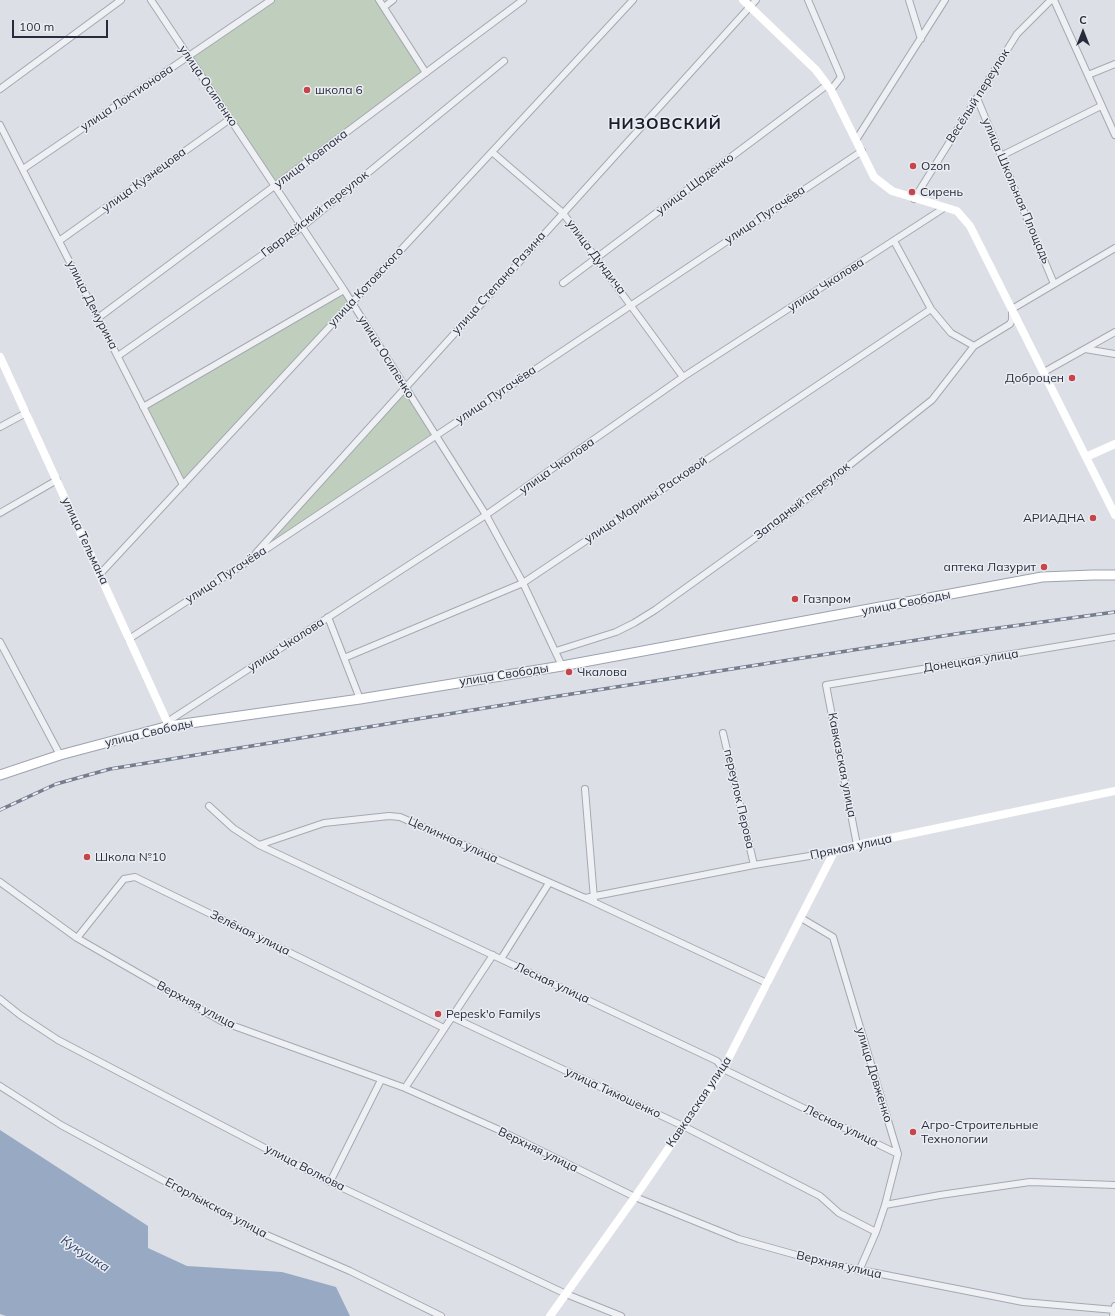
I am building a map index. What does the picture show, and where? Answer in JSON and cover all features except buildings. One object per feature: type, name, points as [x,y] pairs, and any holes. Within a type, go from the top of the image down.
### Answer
[{"type":"main road","points":[[743,0],[816,70],[829,87],[874,177],[892,192],[957,211],[970,226],[1115,515]]},
{"type":"main road","name":"улица Тельмана","points":[[0,357],[168,724]]},
{"type":"main road","points":[[1086,457],[1115,444]]},
{"type":"main road","name":"улица Свободы","points":[[0,777],[60,755],[168,724],[360,699],[562,666],[1042,577],[1115,575]]},
{"type":"main road","name":"Прямая улица","points":[[834,852],[857,845],[1115,791]]},
{"type":"main road","name":"Кавказская улица","points":[[550,1316],[635,1197],[682,1126],[723,1069],[834,852]]},
{"type":"street","points":[[0,89],[121,0]]},
{"type":"street","name":"улица Осипенко","points":[[151,0],[344,290],[404,388],[486,515],[523,583],[562,666]]},
{"type":"street","name":"улица Локтионова","points":[[22,169],[271,0]]},
{"type":"street","points":[[379,0],[426,73]]},
{"type":"street","points":[[384,7],[393,0]]},
{"type":"street","name":"улица Ковпака","points":[[98,318],[523,0]]},
{"type":"street","name":"улица Котовского","points":[[100,574],[633,0]]},
{"type":"street","name":"улица Степана Разина","points":[[250,560],[756,0]]},
{"type":"street","points":[[808,0],[841,77],[829,87]]},
{"type":"street","points":[[909,0],[921,39]]},
{"type":"street","points":[[856,140],[945,0]]},
{"type":"street","points":[[1052,0],[1115,135]]},
{"type":"street","name":"Весёлый переулок","points":[[914,198],[1017,34],[1047,2],[1052,0]]},
{"type":"street","name":"Гвардейский переулок","points":[[118,356],[302,227],[504,61]]},
{"type":"street","points":[[1088,75],[1115,64]]},
{"type":"street","name":"улица Щаденко","points":[[563,283],[829,87]]},
{"type":"street","name":"улица Школьная Площадь","points":[[977,98],[1054,284]]},
{"type":"street","points":[[1001,156],[1101,106]]},
{"type":"street","name":"улица Кузнецова","points":[[59,241],[230,119]]},
{"type":"street","name":"улица Демурина","points":[[0,124],[183,485]]},
{"type":"street","name":"улица Пугачёва","points":[[129,639],[250,560],[862,151]]},
{"type":"street","name":"улица Дундича","points":[[492,152],[563,213],[683,377]]},
{"type":"street","name":"улица Чкалова","points":[[168,724],[486,515],[683,377],[944,208]]},
{"type":"street","points":[[894,241],[931,309],[951,333],[974,346]]},
{"type":"street","points":[[1012,309],[1115,248]]},
{"type":"street","name":"улица Котовского","points":[[143,407],[344,290]]},
{"type":"street","name":"улица Марины Расковой","points":[[344,658],[523,583],[931,309]]},
{"type":"street","name":"Западный переулок","points":[[556,652],[616,632],[634,623],[655,610],[776,523],[932,400],[974,346],[1010,324],[1012,320],[1012,309]]},
{"type":"street","points":[[1044,372],[1115,332]]},
{"type":"street","points":[[1085,349],[1115,354]]},
{"type":"street","points":[[0,427],[26,413]]},
{"type":"street","points":[[0,512],[57,480]]},
{"type":"street","points":[[328,618],[360,699]]},
{"type":"street","name":"Донецкая улица","points":[[826,685],[1115,637]]},
{"type":"street","points":[[0,642],[60,755]]},
{"type":"street","name":"Кавказская улица","points":[[826,685],[857,845]]},
{"type":"street","name":"переулок Перова","points":[[723,733],[754,865]]},
{"type":"street","points":[[585,789],[594,900],[767,983]]},
{"type":"street","name":"Лесная улица","points":[[209,806],[233,828],[259,845],[717,1061],[723,1069],[898,1154]]},
{"type":"street","name":"Целинная улица","points":[[259,845],[324,823],[389,816],[400,817],[585,898]]},
{"type":"street","name":"Прямая улица","points":[[585,898],[594,900],[754,865],[834,852]]},
{"type":"street","name":"Зелёная улица","points":[[77,938],[124,879],[135,877],[444,1028]]},
{"type":"street","name":"Верхняя улица","points":[[0,882],[77,938],[223,1022],[405,1088],[497,1130],[635,1197],[739,1239],[859,1271],[1023,1302],[1114,1311]]},
{"type":"street","points":[[501,959],[549,883]]},
{"type":"street","name":"улица Довженко","points":[[801,918],[832,937],[898,1154]]},
{"type":"street","points":[[405,1088],[493,955]]},
{"type":"street","name":"улица Волкова","points":[[0,999],[20,1015],[58,1040],[330,1182],[566,1294],[621,1316]]},
{"type":"street","name":"улица Тимошенко","points":[[452,1017],[682,1126],[820,1196],[839,1213],[876,1232]]},
{"type":"street","points":[[330,1182],[381,1080]]},
{"type":"street","name":"Егорлыкская улица","points":[[0,1086],[61,1125],[255,1230],[350,1271],[441,1316]]},
{"type":"street","points":[[859,1271],[876,1232],[885,1205],[898,1154]]},
{"type":"street","points":[[885,1205],[940,1195],[1030,1182],[1115,1185]]},
{"type":"green space","name":"школа 6","points":[[271,0],[379,0],[426,73],[274,186],[188,56]]},
{"type":"green space","points":[[344,290],[352,303],[183,485],[143,407]]},
{"type":"green space","points":[[404,387],[437,438],[250,560]]},
{"type":"water","name":"Кукушка","points":[[0,1130],[148,1226],[148,1248],[187,1266],[282,1272],[336,1287],[350,1316],[6,1316],[0,1314]]},
{"type":"railway","points":[[0,810],[56,784],[110,769],[565,695],[962,633],[1115,612]]},
{"type":"place","name":"школа 6","points":[[307,90]]},
{"type":"place","name":"Ozon","points":[[913,166]]},
{"type":"place","name":"Сирень","points":[[912,192]]},
{"type":"place","name":"Доброцен","points":[[1072,378]]},
{"type":"place","name":"АРИАДНА","points":[[1093,518]]},
{"type":"place","name":"аптека Лазурит","points":[[1044,567]]},
{"type":"place","name":"Газпром","points":[[795,599]]},
{"type":"place","name":"Чкалова","points":[[569,672]]},
{"type":"place","name":"Школа №10","points":[[87,857]]},
{"type":"place","name":"Pepesk'o Familys","points":[[438,1014]]},
{"type":"place","name":"Агро-Строительные Технологии","points":[[913,1132]]},
{"type":"district","name":"НИЗОВСКИЙ","points":[[665,124]]}]
